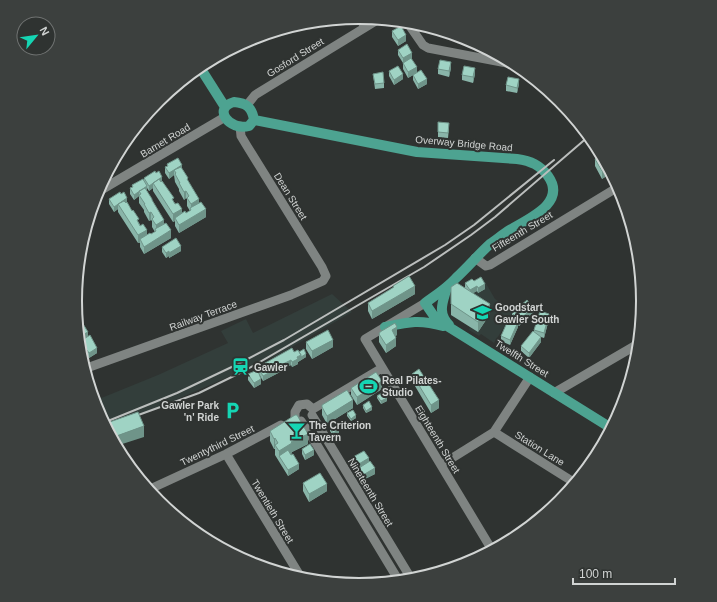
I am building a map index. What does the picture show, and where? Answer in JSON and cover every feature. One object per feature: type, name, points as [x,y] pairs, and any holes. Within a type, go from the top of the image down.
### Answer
[{"type":"main road","points":[[203,73],[225,112],[232,124],[249,126],[254,120],[253,112],[247,104],[234,102],[228,103],[225,112]]},
{"type":"main road","name":"Overway Bridge Road","points":[[254,120],[417,152],[517,159],[538,165],[551,181],[553,188],[552,197],[549,204],[496,240],[476,258]]},
{"type":"main road","points":[[425,303],[447,287],[476,258]]},
{"type":"main road","points":[[447,287],[441,308],[443,318],[452,328]]},
{"type":"main road","name":"Twelfth Street","points":[[425,303],[436,319],[606,425]]},
{"type":"main road","points":[[385,327],[407,322],[426,322],[452,328]]},
{"type":"street","name":"Gosford Street","points":[[247,104],[255,95],[369,25]]},
{"type":"street","points":[[412,29],[423,45],[432,50],[500,63]]},
{"type":"street","name":"Barnet Road","points":[[107,186],[225,112]]},
{"type":"street","name":"Dean Street","points":[[240,126],[241,136],[246,146],[318,260],[326,276]]},
{"type":"street","name":"Fifteenth Street","points":[[476,258],[482,264],[486,266],[490,265],[612,191]]},
{"type":"street","name":"Railway Terrace","points":[[90,367],[291,295],[320,283],[326,276]]},
{"type":"street","points":[[385,327],[425,303]]},
{"type":"street","name":"Eighteenth Street","points":[[385,327],[365,340],[489,545]]},
{"type":"street","points":[[554,393],[631,348]]},
{"type":"street","points":[[298,419],[308,420],[312,412],[382,368]]},
{"type":"street","points":[[441,465],[494,432],[530,377]]},
{"type":"street","points":[[312,412],[307,404],[299,405],[294,412],[317,445],[397,576]]},
{"type":"street","name":"Nineteenth Street","points":[[312,412],[408,574]]},
{"type":"street","name":"Twentythird Street","points":[[154,488],[298,419]]},
{"type":"street","name":"Station Lane","points":[[494,432],[570,480]]},
{"type":"street","name":"Twentieth Street","points":[[226,454],[297,571]]},
{"type":"shaded area","name":"Goodstart Gawler South","points":[[484,280],[495,299],[514,311],[494,343],[481,334],[479,336],[469,330],[470,327],[451,315],[474,286]]},
{"type":"shaded area","points":[[332,294],[352,312],[278,355],[112,428],[100,399],[158,375],[228,343],[221,331],[246,319],[253,333]]},
{"type":"building","points":[[402,27],[406,35],[398,40],[392,31]]},
{"type":"building","points":[[407,44],[412,53],[403,58],[398,50]]},
{"type":"building","points":[[411,58],[417,67],[408,72],[403,63]]},
{"type":"building","points":[[440,60],[451,62],[449,71],[438,69]]},
{"type":"building","points":[[398,66],[403,74],[394,80],[389,71]]},
{"type":"building","points":[[464,66],[475,68],[473,77],[462,75]]},
{"type":"building","points":[[421,70],[427,79],[418,84],[413,75]]},
{"type":"building","points":[[383,72],[384,83],[375,84],[373,74]]},
{"type":"building","points":[[508,77],[519,79],[517,88],[506,85]]},
{"type":"building","points":[[438,122],[449,123],[448,133],[438,132]]},
{"type":"building","points":[[178,158],[182,165],[169,173],[165,167],[168,166],[167,164]]},
{"type":"building","points":[[181,167],[199,199],[191,204],[187,198],[189,196],[186,191],[184,192],[175,174],[176,173],[174,170]]},
{"type":"building","points":[[155,171],[156,173],[159,171],[162,177],[149,186],[144,178]]},
{"type":"building","points":[[143,179],[147,186],[134,195],[130,188],[133,187],[132,185]]},
{"type":"building","points":[[159,179],[174,198],[172,199],[175,204],[178,203],[182,209],[173,214],[153,183]]},
{"type":"building","points":[[145,188],[164,220],[156,225],[152,219],[154,217],[151,212],[149,213],[139,195],[141,194],[139,191]]},
{"type":"building","points":[[120,192],[121,194],[124,192],[127,198],[114,207],[109,199]]},
{"type":"building","points":[[124,201],[126,203],[127,202],[139,219],[137,220],[140,226],[143,224],[147,230],[138,235],[118,204]]},
{"type":"building","points":[[201,202],[206,209],[179,225],[175,218],[185,211],[186,213],[191,210],[190,208]]},
{"type":"building","points":[[166,223],[171,230],[144,247],[140,239],[156,231],[155,229]]},
{"type":"building","points":[[176,238],[181,246],[169,253],[169,251],[166,253],[162,247]]},
{"type":"building","points":[[409,276],[415,286],[372,311],[368,303]]},
{"type":"building","points":[[481,277],[485,284],[478,288],[477,286],[470,290],[465,283],[472,279],[474,281]]},
{"type":"building","points":[[457,283],[490,304],[478,322],[451,304],[451,287]]},
{"type":"building","points":[[527,300],[534,307],[519,320],[512,313]]},
{"type":"building","points":[[540,311],[549,314],[544,333],[534,330]]},
{"type":"building","points":[[509,318],[518,322],[510,340],[501,336]]},
{"type":"building","points":[[82,323],[88,332],[84,334]]},
{"type":"building","points":[[395,323],[397,327],[392,330],[396,338],[386,345],[379,334]]},
{"type":"building","points":[[328,330],[333,340],[312,351],[306,342]]},
{"type":"building","points":[[533,331],[541,337],[529,353],[521,346]]},
{"type":"building","points":[[90,335],[97,348],[89,353],[86,350],[84,339]]},
{"type":"building","points":[[292,348],[294,352],[298,350],[301,355],[297,357],[298,359],[292,362],[291,360],[263,376],[258,367]]},
{"type":"building","points":[[304,349],[306,354],[301,357],[299,352]]},
{"type":"building","points":[[419,369],[439,400],[431,405],[412,374]]},
{"type":"building","points":[[258,371],[261,379],[254,383],[248,374]]},
{"type":"building","points":[[376,372],[382,381],[357,397],[351,388]]},
{"type":"building","points":[[347,390],[353,400],[327,416],[322,405]]},
{"type":"building","points":[[383,392],[387,398],[381,401],[377,396]]},
{"type":"building","points":[[369,401],[372,407],[366,411],[363,405]]},
{"type":"building","points":[[353,410],[356,415],[351,419],[347,413]]},
{"type":"building","points":[[138,412],[144,426],[117,436],[109,422]]},
{"type":"building","points":[[297,415],[308,434],[291,442],[292,443],[279,451],[275,445],[278,443],[270,431]]},
{"type":"building","points":[[335,424],[339,430],[333,433],[330,428]]},
{"type":"building","points":[[310,444],[314,450],[305,455],[302,449]]},
{"type":"building","points":[[288,450],[291,455],[293,454],[299,464],[288,470],[279,456]]},
{"type":"building","points":[[364,451],[369,458],[357,465],[353,457]]},
{"type":"building","points":[[370,461],[375,468],[363,475],[359,468]]},
{"type":"building","points":[[320,473],[327,484],[309,494],[303,483]]},
{"type":"railway","points":[[130,418],[199,393],[246,370],[424,267],[495,217],[584,140]]},
{"type":"railway","points":[[109,421],[177,393],[284,340],[445,245],[474,225],[554,160]]},
{"type":"place","name":"Goodstart Gawler South","points":[[482,313]]},
{"type":"place","name":"Gawler","points":[[241,367]]},
{"type":"place","name":"Real Pilates- Studio","points":[[369,386]]},
{"type":"place","name":"Gawler Park 'n' Ride","points":[[232,411]]},
{"type":"place","name":"The Criterion Tavern","points":[[296,431]]}]
